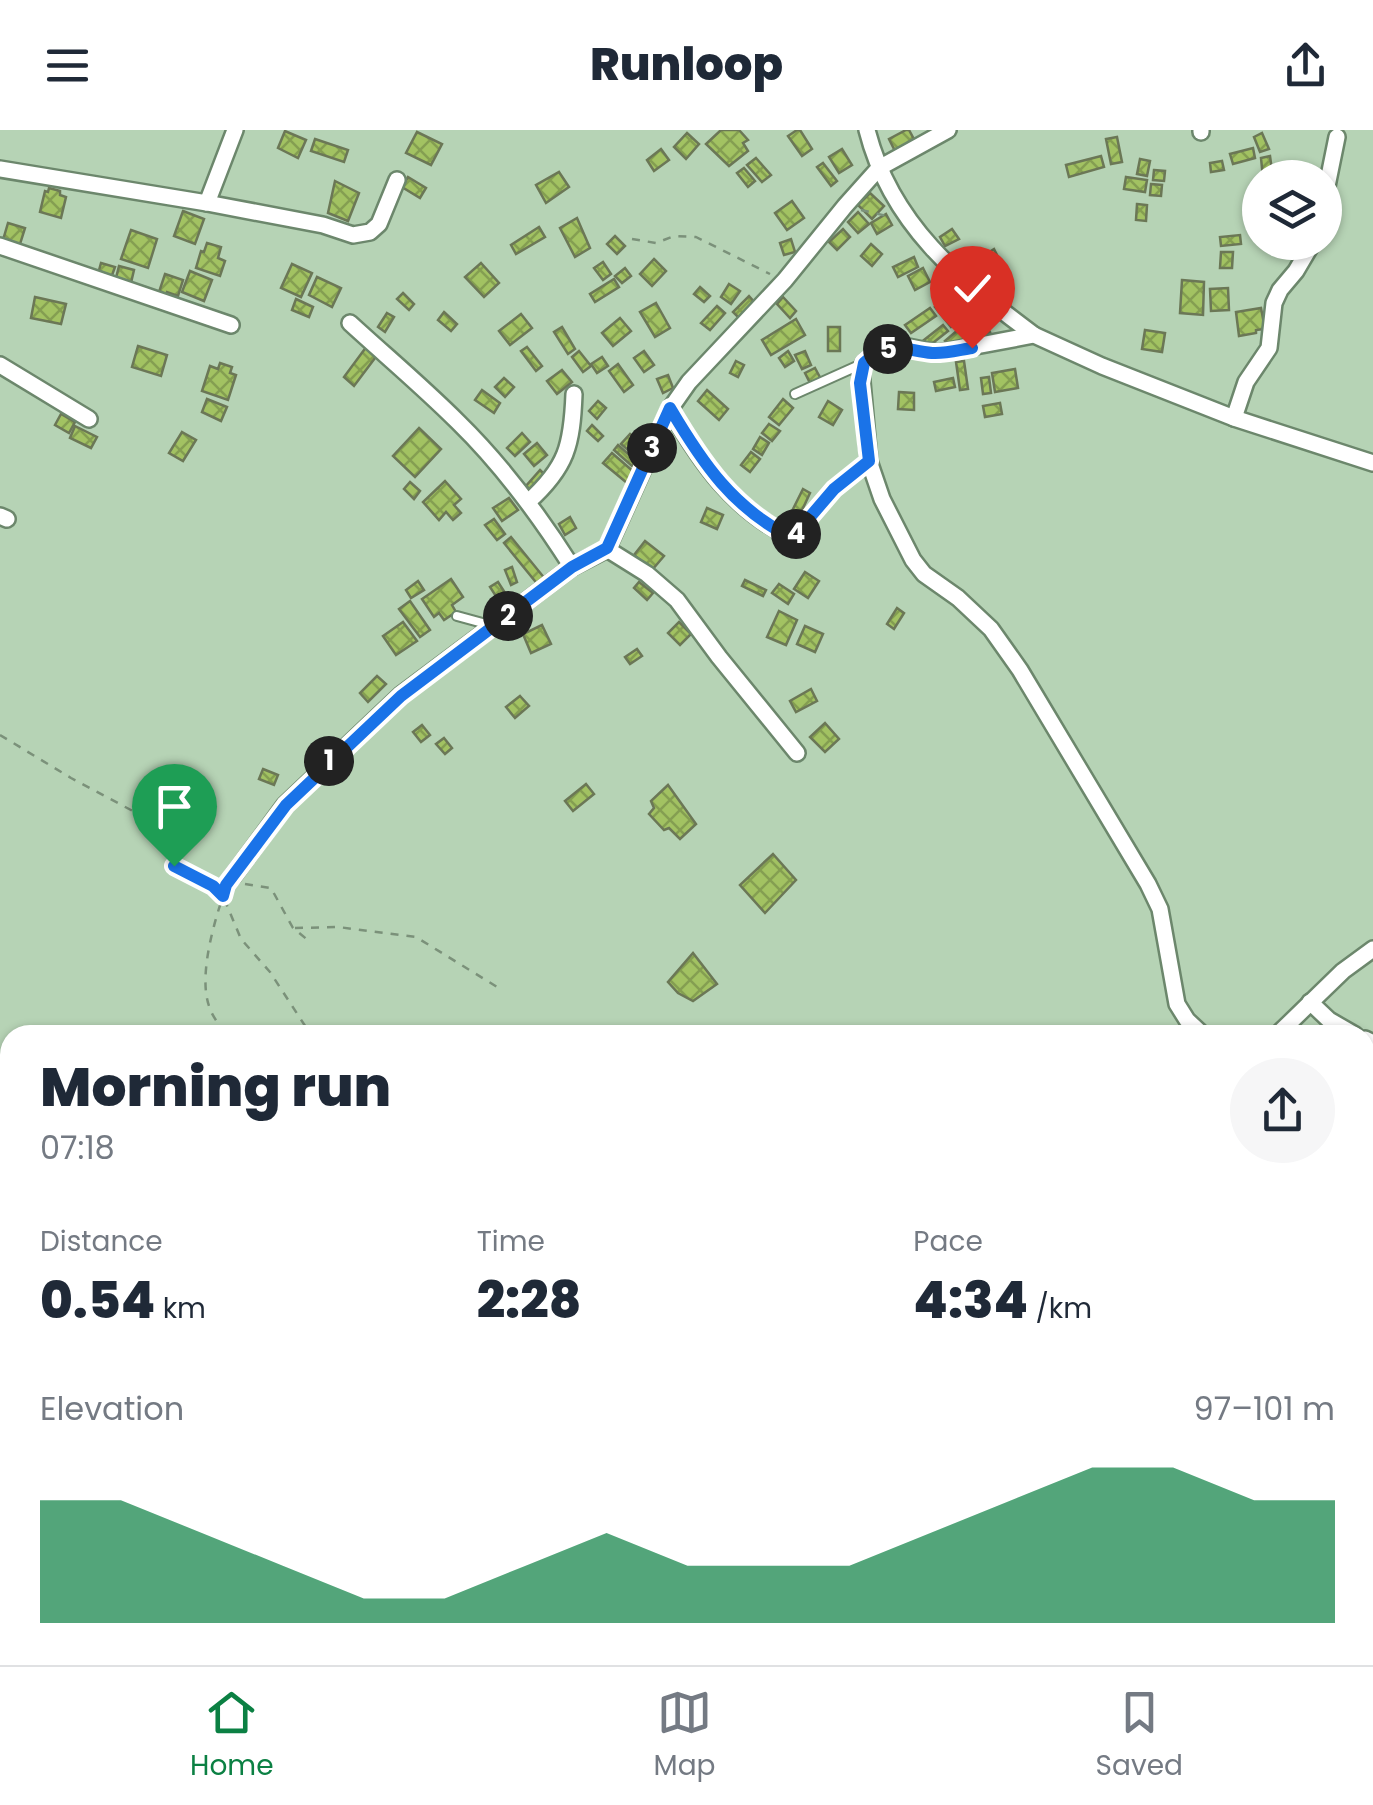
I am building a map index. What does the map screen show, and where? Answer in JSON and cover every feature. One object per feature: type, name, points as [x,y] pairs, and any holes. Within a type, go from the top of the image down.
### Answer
[{"type":"street","points":[[207,202],[235,130]]},
{"type":"street","points":[[868,130],[879,168],[912,222],[939,256],[963,281],[1034,335],[1234,418],[1373,463]]},
{"type":"street","points":[[233,876],[286,805],[401,696],[572,567],[607,548],[670,408],[689,382],[785,280],[879,168],[948,130]]},
{"type":"street","points":[[1332,160],[1337,138]]},
{"type":"street","points":[[0,169],[207,202],[323,225],[353,235],[370,232],[379,224],[398,180]]},
{"type":"street","points":[[0,246],[231,325]]},
{"type":"street","points":[[1234,418],[1246,382],[1269,348],[1274,304],[1280,290],[1302,260]]},
{"type":"street","points":[[350,323],[459,422],[528,502],[572,567]]},
{"type":"street","points":[[1034,335],[938,353],[893,348],[864,363],[860,383],[869,461],[882,499],[913,560],[924,574],[958,598],[990,629],[1020,670],[1148,884],[1160,909],[1178,1004],[1192,1025]]},
{"type":"street","points":[[0,365],[89,419]]},
{"type":"street","points":[[528,502],[548,485],[563,460],[570,439],[574,394]]},
{"type":"street","points":[[670,408],[721,485],[752,512],[792,538]]},
{"type":"street","points":[[607,548],[678,600],[798,753]]},
{"type":"street","points":[[1288,1025],[1373,949]]},
{"type":"street","points":[[1310,1002],[1338,1025]]},
{"type":"lane","points":[[795,394],[864,363]]},
{"type":"lane","points":[[458,616],[494,626]]},
{"type":"path","points":[[845,206],[912,222]]},
{"type":"path","points":[[632,239],[656,242],[674,236],[696,238],[785,280]]},
{"type":"path","points":[[792,538],[834,489],[869,461]]},
{"type":"path","points":[[0,735],[159,824],[174,866],[213,886],[223,896],[242,939],[270,972],[304,1025]]},
{"type":"path","points":[[220,1025],[209,1006],[206,980],[216,918],[226,885],[233,876],[248,886],[271,888],[293,928],[308,941]]},
{"type":"path","points":[[293,928],[338,927],[416,937],[502,990]]},
{"type":"building","points":[[721,130],[739,130],[748,140],[743,143],[748,151],[729,166],[706,144]]},
{"type":"building","points":[[797,130],[812,149],[802,156],[788,136]]},
{"type":"building","points":[[906,130],[916,143],[896,153],[889,139]]},
{"type":"building","points":[[285,131],[306,140],[298,158],[278,148]]},
{"type":"building","points":[[417,132],[442,144],[431,165],[406,153]]},
{"type":"building","points":[[687,133],[699,144],[686,159],[674,147]]},
{"type":"building","points":[[1262,133],[1269,149],[1260,152],[1254,137]]},
{"type":"building","points":[[1117,137],[1122,162],[1111,164],[1106,139]]},
{"type":"building","points":[[315,139],[348,150],[344,162],[311,151]]},
{"type":"building","points":[[1253,148],[1255,158],[1233,164],[1230,154]]},
{"type":"building","points":[[661,149],[669,160],[654,171],[647,160]]},
{"type":"building","points":[[842,149],[852,165],[839,173],[829,157]]},
{"type":"building","points":[[1101,156],[1104,167],[1069,177],[1066,165]]},
{"type":"building","points":[[756,158],[771,175],[762,182],[747,165]]},
{"type":"building","points":[[1140,159],[1150,161],[1147,176],[1137,174]]},
{"type":"building","points":[[1222,161],[1224,170],[1211,172],[1210,163]]},
{"type":"building","points":[[823,163],[837,181],[831,186],[817,167]]},
{"type":"building","points":[[744,168],[755,181],[748,187],[737,173]]},
{"type":"building","points":[[1154,170],[1165,171],[1164,181],[1153,180]]},
{"type":"building","points":[[559,172],[569,187],[546,203],[536,185]]},
{"type":"building","points":[[408,177],[426,188],[420,198],[402,187]]},
{"type":"building","points":[[1126,177],[1147,180],[1145,192],[1124,189]]},
{"type":"building","points":[[335,181],[359,193],[348,221],[328,213]]},
{"type":"building","points":[[1151,184],[1162,185],[1161,196],[1150,195]]},
{"type":"building","points":[[49,188],[66,197],[61,218],[40,212]]},
{"type":"building","points":[[870,193],[884,206],[872,219],[858,205]]},
{"type":"building","points":[[792,201],[804,218],[787,230],[775,213]]},
{"type":"building","points":[[1137,204],[1147,205],[1146,221],[1136,220]]},
{"type":"building","points":[[183,211],[204,219],[195,244],[174,236]]},
{"type":"building","points":[[858,212],[869,224],[858,233],[848,222]]},
{"type":"building","points":[[886,214],[892,225],[877,234],[871,223]]},
{"type":"building","points":[[577,218],[590,248],[575,257],[560,228]]},
{"type":"building","points":[[8,223],[25,228],[20,244],[3,240]]},
{"type":"building","points":[[539,227],[545,237],[516,254],[511,245]]},
{"type":"building","points":[[843,229],[850,237],[837,250],[829,242]]},
{"type":"building","points":[[952,229],[959,239],[945,246],[940,237]]},
{"type":"building","points":[[131,230],[157,239],[148,268],[121,259]]},
{"type":"building","points":[[1240,235],[1241,244],[1221,246],[1220,237]]},
{"type":"building","points":[[615,236],[625,246],[617,254],[607,244]]},
{"type":"building","points":[[791,239],[795,252],[784,255],[780,243]]},
{"type":"building","points":[[207,243],[221,247],[218,258],[225,261],[220,276],[196,268]]},
{"type":"building","points":[[871,244],[882,254],[872,266],[861,256]]},
{"type":"building","points":[[994,249],[1002,265],[985,275],[977,260]]},
{"type":"building","points":[[1221,252],[1233,252],[1232,268],[1220,268]]},
{"type":"building","points":[[914,257],[918,267],[898,277],[893,267]]},
{"type":"building","points":[[654,259],[666,271],[652,286],[640,274]]},
{"type":"building","points":[[603,262],[611,274],[603,280],[594,268]]},
{"type":"building","points":[[101,263],[115,267],[111,278],[98,274]]},
{"type":"building","points":[[481,263],[499,283],[484,297],[465,277]]},
{"type":"building","points":[[292,264],[312,273],[301,297],[281,288]]},
{"type":"building","points":[[119,266],[134,270],[131,283],[116,278]]},
{"type":"building","points":[[625,268],[631,276],[622,283],[615,276]]},
{"type":"building","points":[[923,268],[930,282],[915,290],[908,276]]},
{"type":"building","points":[[190,271],[212,280],[204,301],[182,292]]},
{"type":"building","points":[[165,274],[183,280],[178,296],[167,292],[165,298],[158,295]]},
{"type":"building","points":[[317,277],[341,288],[332,307],[309,295]]},
{"type":"building","points":[[614,279],[619,287],[595,302],[590,294]]},
{"type":"building","points":[[1182,280],[1204,282],[1203,315],[1180,313]]},
{"type":"building","points":[[729,284],[740,291],[731,304],[721,297]]},
{"type":"building","points":[[700,287],[710,296],[704,302],[694,294]]},
{"type":"building","points":[[1228,288],[1229,310],[1211,311],[1210,289]]},
{"type":"building","points":[[403,293],[414,304],[409,310],[397,299]]},
{"type":"building","points":[[749,296],[756,304],[741,320],[733,312]]},
{"type":"building","points":[[35,297],[66,304],[61,324],[31,318]]},
{"type":"building","points":[[783,297],[796,311],[790,318],[777,304]]},
{"type":"building","points":[[947,298],[963,316],[951,327],[935,307]]},
{"type":"building","points":[[296,299],[313,307],[309,317],[292,310]]},
{"type":"building","points":[[656,303],[670,328],[655,337],[640,312]]},
{"type":"building","points":[[717,306],[725,313],[710,330],[701,323]]},
{"type":"building","points":[[930,308],[936,316],[911,333],[905,325]]},
{"type":"building","points":[[1261,308],[1265,329],[1239,336],[1236,312]]},
{"type":"building","points":[[444,312],[457,324],[451,331],[438,320]]},
{"type":"building","points":[[977,312],[990,332],[974,342],[961,322]]},
{"type":"building","points":[[387,313],[394,317],[385,332],[378,327]]},
{"type":"building","points":[[521,314],[532,328],[510,345],[499,331]]},
{"type":"building","points":[[620,318],[631,331],[613,346],[602,333]]},
{"type":"building","points":[[796,319],[805,335],[771,355],[762,340]]},
{"type":"building","points":[[943,325],[948,331],[929,346],[924,340]]},
{"type":"building","points":[[562,327],[575,349],[568,354],[554,332]]},
{"type":"building","points":[[828,327],[840,327],[840,351],[828,351]]},
{"type":"building","points":[[959,329],[966,337],[952,349],[945,341]]},
{"type":"building","points":[[1145,330],[1165,333],[1162,352],[1142,349]]},
{"type":"building","points":[[138,346],[167,355],[161,376],[132,367]]},
{"type":"building","points":[[367,346],[378,354],[354,386],[344,377]]},
{"type":"building","points":[[527,347],[542,366],[536,371],[521,351]]},
{"type":"building","points":[[579,351],[591,366],[583,372],[572,357]]},
{"type":"building","points":[[644,351],[654,365],[644,372],[634,358]]},
{"type":"building","points":[[788,351],[794,361],[785,367],[779,358]]},
{"type":"building","points":[[805,351],[811,365],[802,369],[795,355]]},
{"type":"building","points":[[602,357],[608,366],[597,373],[591,364]]},
{"type":"building","points":[[736,361],[744,365],[738,377],[730,373]]},
{"type":"building","points":[[964,361],[968,389],[960,390],[956,362]]},
{"type":"building","points":[[220,363],[232,367],[230,373],[236,375],[228,400],[202,391],[210,366],[218,369]]},
{"type":"building","points":[[618,364],[633,385],[624,392],[609,371]]},
{"type":"building","points":[[815,368],[822,381],[812,387],[805,373]]},
{"type":"building","points":[[1015,369],[1018,388],[995,392],[992,373]]},
{"type":"building","points":[[562,370],[572,382],[557,394],[547,381]]},
{"type":"building","points":[[668,375],[673,388],[663,393],[657,379]]},
{"type":"building","points":[[989,377],[991,393],[983,394],[981,378]]},
{"type":"building","points":[[504,378],[514,387],[505,397],[495,387]]},
{"type":"building","points":[[953,378],[955,387],[936,391],[934,382]]},
{"type":"building","points":[[482,390],[500,403],[494,413],[475,400]]},
{"type":"building","points":[[707,390],[728,409],[719,420],[698,401]]},
{"type":"building","points":[[899,392],[914,393],[914,410],[898,409]]},
{"type":"building","points":[[207,399],[227,407],[221,421],[202,412]]},
{"type":"building","points":[[783,399],[793,408],[779,425],[769,417]]},
{"type":"building","points":[[598,401],[606,408],[597,419],[589,411]]},
{"type":"building","points":[[828,401],[842,410],[833,425],[819,417]]},
{"type":"building","points":[[1000,403],[1002,414],[985,417],[983,406]]},
{"type":"building","points":[[61,414],[75,422],[69,433],[55,425]]},
{"type":"building","points":[[769,424],[780,431],[772,441],[762,433]]},
{"type":"building","points":[[592,425],[603,436],[598,441],[587,431]]},
{"type":"building","points":[[75,426],[97,437],[91,448],[70,438]]},
{"type":"building","points":[[419,428],[441,449],[415,477],[393,456]]},
{"type":"building","points":[[182,432],[196,440],[183,461],[169,453]]},
{"type":"building","points":[[522,433],[530,442],[515,456],[507,448]]},
{"type":"building","points":[[630,434],[644,447],[635,456],[621,444]]},
{"type":"building","points":[[760,437],[769,443],[762,455],[753,449]]},
{"type":"building","points":[[537,443],[547,455],[534,466],[524,454]]},
{"type":"building","points":[[618,445],[636,461],[632,466],[614,450]]},
{"type":"building","points":[[751,452],[760,459],[750,472],[741,465]]},
{"type":"building","points":[[612,453],[635,473],[627,483],[603,463]]},
{"type":"building","points":[[540,470],[548,478],[534,493],[526,486]]},
{"type":"building","points":[[445,481],[461,499],[454,505],[461,513],[453,520],[446,512],[439,520],[423,502]]},
{"type":"building","points":[[410,482],[420,491],[414,499],[404,489]]},
{"type":"building","points":[[803,489],[810,493],[798,519],[790,515]]},
{"type":"building","points":[[509,498],[518,510],[502,521],[493,508]]},
{"type":"building","points":[[707,508],[723,515],[717,529],[701,522]]},
{"type":"building","points":[[570,517],[576,528],[565,535],[559,524]]},
{"type":"building","points":[[494,519],[505,534],[497,540],[485,525]]},
{"type":"building","points":[[511,537],[546,580],[539,586],[504,543]]},
{"type":"building","points":[[645,541],[664,556],[652,570],[634,555]]},
{"type":"building","points":[[512,567],[517,582],[511,585],[505,570]]},
{"type":"building","points":[[805,572],[819,581],[808,598],[794,589]]},
{"type":"building","points":[[451,579],[463,597],[452,605],[456,612],[444,620],[439,613],[434,617],[422,599]]},
{"type":"building","points":[[745,580],[766,590],[763,596],[742,586]]},
{"type":"building","points":[[418,581],[424,590],[411,598],[406,590]]},
{"type":"building","points":[[498,582],[516,610],[508,615],[490,587]]},
{"type":"building","points":[[639,582],[653,593],[647,600],[634,588]]},
{"type":"building","points":[[779,584],[794,594],[788,604],[772,593]]},
{"type":"building","points":[[410,601],[430,630],[420,637],[399,609]]},
{"type":"building","points":[[897,608],[904,613],[894,629],[887,624]]},
{"type":"building","points":[[779,611],[797,620],[786,645],[767,637]]},
{"type":"building","points":[[403,622],[417,641],[396,655],[383,636]]},
{"type":"building","points":[[679,622],[691,634],[680,645],[668,633]]},
{"type":"building","points":[[542,625],[551,644],[531,653],[523,634]]},
{"type":"building","points":[[805,626],[823,634],[815,652],[797,644]]},
{"type":"building","points":[[637,649],[642,656],[630,664],[625,657]]},
{"type":"building","points":[[377,676],[386,684],[368,702],[360,693]]},
{"type":"building","points":[[811,689],[817,701],[796,712],[790,701]]},
{"type":"building","points":[[520,696],[529,706],[515,718],[506,707]]},
{"type":"building","points":[[825,723],[839,739],[825,752],[810,737]]},
{"type":"building","points":[[422,725],[430,735],[421,742],[413,732]]},
{"type":"building","points":[[444,738],[452,748],[445,754],[436,744]]},
{"type":"building","points":[[263,769],[278,775],[274,785],[259,779]]},
{"type":"building","points":[[586,784],[594,794],[573,811],[565,801]]},
{"type":"building","points":[[668,785],[696,824],[680,839],[669,828],[664,830],[649,814],[654,808],[651,801]]},
{"type":"building","points":[[773,854],[796,880],[765,913],[740,885]]},
{"type":"building","points":[[693,953],[717,984],[693,1001],[668,982]]},
{"type":"route","points":[[174,866],[213,886],[223,896],[226,885],[286,805],[401,696],[572,567],[607,548],[670,408],[721,485],[752,512],[792,538],[834,489],[869,461],[860,383],[864,363],[871,356],[893,348],[908,347],[929,353],[972,348]]}]
